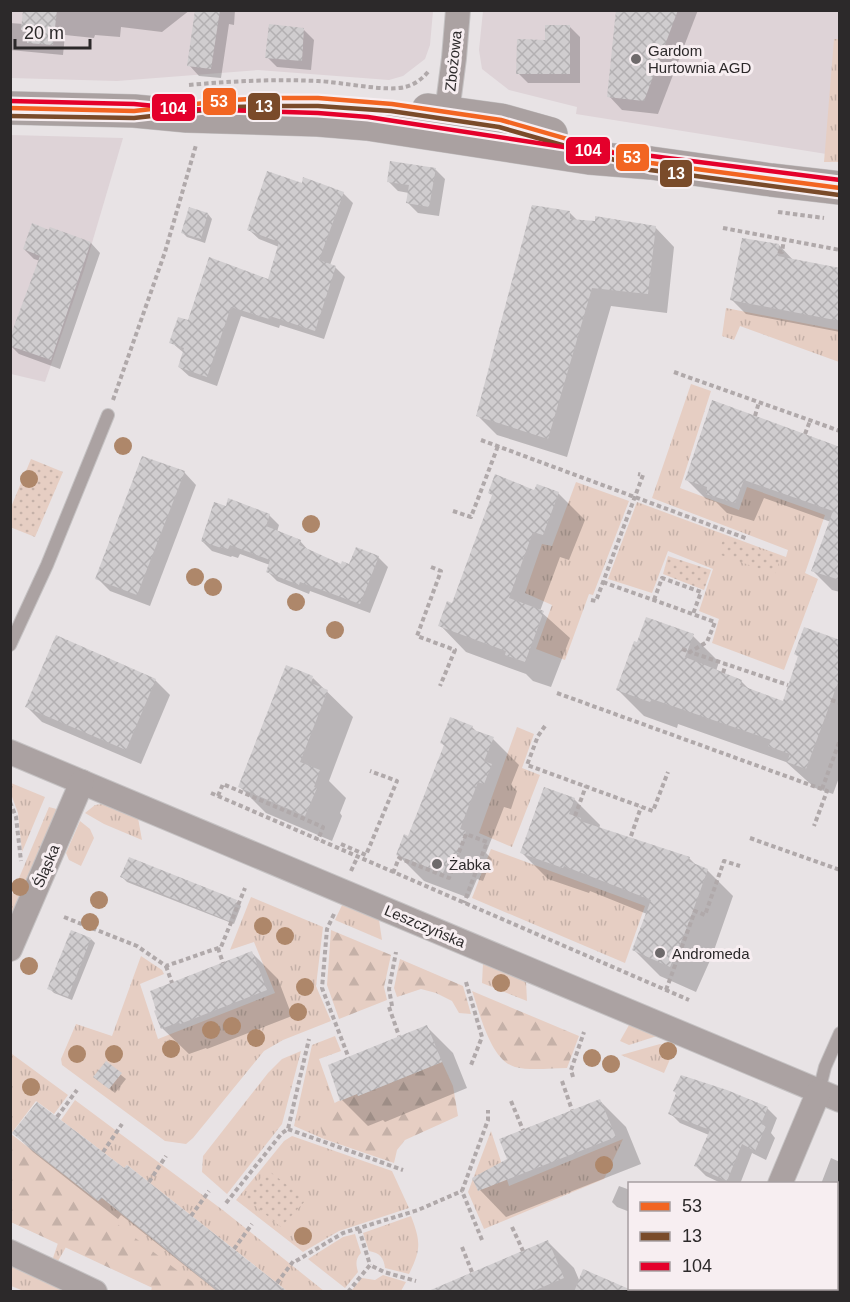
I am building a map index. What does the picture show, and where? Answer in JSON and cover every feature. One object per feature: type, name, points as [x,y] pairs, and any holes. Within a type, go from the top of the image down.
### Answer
[{"type":"street","name":"Zbożowa","points":[[445,123],[458,10]]},
{"type":"street","points":[[10,108],[134,111],[187,116],[318,120],[445,123],[501,120],[651,163],[840,188]]},
{"type":"street","name":"Leszczyńska","points":[[10,752],[829,1096]]},
{"type":"street","name":"Śląska","points":[[10,949],[82,782]]},
{"type":"street","points":[[781,1182],[829,1096]]},
{"type":"street","points":[[10,1252],[95,1292]]},
{"type":"lane","points":[[10,645],[48,565],[108,415]]},
{"type":"lane","points":[[829,1096],[825,1067],[840,1033]]},
{"type":"path","points":[[184,85],[260,79],[321,81],[391,89],[405,87],[416,82],[432,66]]},
{"type":"path","points":[[108,415],[165,252],[199,134]]},
{"type":"path","points":[[723,228],[840,250]]},
{"type":"path","points":[[778,251],[782,252],[784,239]]},
{"type":"path","points":[[674,372],[840,431]]},
{"type":"path","points":[[755,416],[759,402]]},
{"type":"path","points":[[805,434],[810,421]]},
{"type":"path","points":[[481,440],[748,539]]},
{"type":"path","points":[[453,512],[471,517],[498,446]]},
{"type":"path","points":[[591,600],[596,601],[635,497],[643,475],[638,474]]},
{"type":"path","points":[[431,567],[441,571],[417,636],[455,650],[440,686]]},
{"type":"path","points":[[654,600],[662,578],[701,592],[693,614]]},
{"type":"path","points":[[603,582],[715,622],[707,642],[690,652]]},
{"type":"path","points":[[682,649],[788,685]]},
{"type":"path","points":[[723,673],[726,664]]},
{"type":"path","points":[[557,693],[827,791],[814,826]]},
{"type":"path","points":[[831,700],[840,704]]},
{"type":"path","points":[[545,726],[538,736],[527,765],[653,811],[668,772]]},
{"type":"path","points":[[822,789],[840,740]]},
{"type":"path","points":[[341,844],[366,855],[397,781],[370,771]]},
{"type":"path","points":[[218,796],[223,784],[323,827],[318,840]]},
{"type":"path","points":[[575,816],[586,786]]},
{"type":"path","points":[[211,793],[689,1000]]},
{"type":"path","points":[[10,802],[16,817],[21,862]]},
{"type":"path","points":[[631,836],[641,807]]},
{"type":"path","points":[[393,873],[399,858],[449,878],[466,834],[487,842],[464,903]]},
{"type":"path","points":[[750,838],[840,870]]},
{"type":"path","points":[[348,1056],[322,988],[327,929],[357,858]]},
{"type":"path","points":[[666,990],[694,911],[705,915],[724,861],[740,866]]},
{"type":"path","points":[[166,966],[221,947],[245,888]]},
{"type":"path","points":[[64,917],[137,945],[166,966],[172,982]]},
{"type":"path","points":[[218,948],[223,963]]},
{"type":"path","points":[[396,952],[389,989],[390,1006],[399,1035]]},
{"type":"path","points":[[466,982],[482,1037],[471,1065]]},
{"type":"path","points":[[573,1077],[571,1070],[584,1032]]},
{"type":"path","points":[[226,1203],[282,1133],[288,1129],[309,1039]]},
{"type":"path","points":[[562,1081],[572,1110]]},
{"type":"path","points":[[57,1117],[76,1090]]},
{"type":"path","points":[[511,1101],[523,1130]]},
{"type":"path","points":[[482,1240],[462,1191],[488,1120],[488,1110]]},
{"type":"path","points":[[103,1152],[122,1124]]},
{"type":"path","points":[[288,1129],[403,1170]]},
{"type":"path","points":[[149,1182],[166,1156]]},
{"type":"path","points":[[191,1215],[209,1191]]},
{"type":"path","points":[[277,1283],[296,1260],[343,1233],[418,1210],[462,1191]]},
{"type":"path","points":[[234,1249],[252,1224]]},
{"type":"path","points":[[512,1227],[522,1251]]},
{"type":"path","points":[[359,1229],[370,1265],[384,1272],[416,1281]]},
{"type":"path","points":[[462,1247],[472,1272]]},
{"type":"path","points":[[348,1292],[370,1265]]},
{"type":"shaded area","points":[[11,11],[433,11],[430,45],[425,59],[403,76],[389,80],[258,70],[117,81],[11,78]]},
{"type":"shaded area","points":[[483,11],[839,11],[839,156],[576,114],[577,107],[509,90],[482,69],[479,50]]},
{"type":"shaded area","points":[[10,135],[123,138],[84,270],[45,382],[11,374]]},
{"type":"green space","points":[[834,39],[840,39],[839,162],[824,162]]},
{"type":"green space","points":[[726,308],[839,330],[839,362],[740,326],[734,340],[722,336]]},
{"type":"green space","points":[[691,384],[711,391],[680,488],[739,510],[747,487],[825,515],[805,573],[818,579],[784,670],[712,643],[719,619],[699,611],[713,569],[668,551],[652,593],[608,579],[637,502],[786,557],[788,550],[652,498]]},
{"type":"green space","points":[[31,459],[63,472],[35,537],[10,527],[11,507]]},
{"type":"green space","points":[[576,482],[629,501],[593,595],[589,594],[565,660],[536,649],[552,605],[525,593],[542,544],[552,546]]},
{"type":"green space","points":[[724,537],[781,557],[775,574],[718,554]]},
{"type":"green space","points":[[668,556],[711,570],[704,590],[663,574]]},
{"type":"green space","points":[[517,727],[534,734],[522,768],[540,775],[512,847],[479,833]]},
{"type":"green space","points":[[11,783],[45,797],[22,852],[18,813],[11,794]]},
{"type":"green space","points":[[102,804],[138,818],[142,840],[104,824],[85,813],[95,805]]},
{"type":"green space","points":[[49,807],[60,810],[11,924],[11,897]]},
{"type":"green space","points":[[80,821],[90,829],[94,838],[81,866],[69,860],[66,853]]},
{"type":"green space","points":[[491,849],[645,906],[625,963],[472,898]]},
{"type":"green space","points":[[251,897],[323,927],[316,986],[331,1021],[283,1040],[264,1051],[193,1138],[186,1144],[165,1141],[62,1065],[61,1059],[76,1024],[112,1036],[141,956],[162,970],[164,974],[140,984],[158,1039],[275,993],[254,942],[230,950]]},
{"type":"green space","points":[[342,905],[379,920],[382,940],[335,920]]},
{"type":"green space","points":[[331,930],[391,955],[384,987],[387,1000],[339,1019],[327,985]]},
{"type":"green space","points":[[400,959],[463,986],[471,1014],[459,1013],[452,1001],[421,989],[397,997],[394,988]]},
{"type":"green space","points":[[483,963],[526,982],[527,1001],[482,983]]},
{"type":"green space","points":[[472,991],[579,1036],[567,1068],[528,1069],[506,1063],[487,1035]]},
{"type":"green space","points":[[629,1025],[657,1036],[629,1045],[620,1041]]},
{"type":"green space","points":[[335,1036],[341,1051],[319,1059],[335,1104],[321,1118],[324,1139],[294,1126],[312,1045]]},
{"type":"green space","points":[[660,1044],[674,1050],[664,1073],[621,1055]]},
{"type":"green space","points":[[301,1051],[282,1124],[227,1194],[202,1172],[203,1156],[268,1073],[282,1059]]},
{"type":"green space","points":[[12,1054],[68,1095],[54,1114],[36,1101],[11,1134],[98,1201],[102,1198],[217,1291],[151,1291],[152,1287],[66,1247],[58,1261],[52,1261],[58,1243],[11,1222],[10,1058]]},
{"type":"green space","points":[[442,1062],[453,1086],[458,1116],[405,1140],[397,1150],[394,1163],[324,1139],[320,1119],[330,1106]]},
{"type":"green space","points":[[75,1100],[224,1211],[324,1291],[287,1291],[127,1165],[124,1168],[61,1120]]},
{"type":"green space","points":[[491,1131],[509,1186],[623,1139],[604,1179],[484,1229],[468,1192]]},
{"type":"green space","points":[[292,1136],[392,1171],[409,1208],[339,1231],[303,1252],[236,1200],[284,1141]]},
{"type":"green space","points":[[10,1142],[204,1291],[159,1291],[11,1222]]},
{"type":"green space","points":[[268,1170],[306,1200],[281,1227],[244,1197]]},
{"type":"green space","points":[[411,1216],[417,1233],[418,1252],[409,1274],[385,1268],[381,1256],[369,1251],[363,1233]]},
{"type":"green space","points":[[355,1234],[361,1253],[356,1262],[358,1272],[345,1288],[308,1259],[343,1237]]},
{"type":"green space","points":[[10,1265],[66,1291],[24,1291],[11,1286]]},
{"type":"green space","points":[[383,1275],[406,1282],[401,1291],[351,1291],[362,1278],[375,1280]]},
{"type":"building","points":[[23,10],[57,10],[53,45],[27,43],[28,31],[21,30]]},
{"type":"building","points":[[195,10],[220,10],[211,69],[187,66]]},
{"type":"building","name":"Gardom Hurtownia AGD","points":[[616,10],[678,10],[644,101],[607,97]]},
{"type":"building","points":[[269,24],[304,28],[302,61],[265,58]]},
{"type":"building","points":[[545,25],[570,25],[570,74],[516,74],[517,39],[545,40]]},
{"type":"building","points":[[390,161],[436,168],[429,207],[406,203],[409,185],[387,182]]},
{"type":"building","points":[[267,171],[302,183],[303,177],[344,192],[319,260],[336,266],[315,331],[270,316],[269,319],[231,307],[207,377],[178,367],[184,348],[169,343],[178,317],[188,320],[209,257],[268,279],[279,242],[247,230]]},
{"type":"building","points":[[532,205],[570,211],[570,219],[595,221],[595,216],[656,226],[648,294],[592,288],[548,439],[476,416]]},
{"type":"building","points":[[189,207],[208,213],[201,239],[181,233]]},
{"type":"building","points":[[32,223],[91,242],[51,360],[10,346],[10,337],[40,256],[23,249]]},
{"type":"building","points":[[742,238],[779,244],[778,256],[840,268],[840,321],[730,300]]},
{"type":"building","points":[[712,400],[840,447],[840,580],[811,571],[833,511],[744,480],[735,503],[706,494],[707,487],[685,480]]},
{"type":"building","points":[[142,456],[185,471],[137,595],[95,579]]},
{"type":"building","points":[[495,474],[534,490],[537,484],[559,492],[543,535],[533,532],[509,598],[544,611],[525,662],[505,655],[506,651],[438,626],[447,601],[452,603],[492,495],[488,493]]},
{"type":"building","points":[[228,498],[270,514],[266,526],[301,540],[299,545],[341,564],[342,561],[349,564],[356,547],[379,556],[360,604],[266,572],[270,560],[230,545],[228,549],[201,541],[214,502],[226,506]]},
{"type":"building","points":[[646,617],[694,634],[685,657],[742,680],[740,685],[783,701],[798,656],[794,654],[804,627],[840,640],[840,677],[806,769],[787,762],[790,754],[768,746],[771,740],[652,699],[650,702],[616,690],[634,641],[637,642]]},
{"type":"building","points":[[56,635],[156,679],[126,750],[25,707]]},
{"type":"building","points":[[286,665],[313,676],[311,683],[328,690],[300,762],[320,770],[314,787],[317,788],[305,816],[238,787]]},
{"type":"building","points":[[450,717],[473,726],[471,729],[494,737],[484,761],[492,764],[484,784],[478,782],[460,829],[466,831],[457,856],[451,854],[443,873],[396,855],[404,834],[408,836],[444,745],[440,743]]},
{"type":"building","points":[[544,787],[575,798],[569,814],[581,818],[580,821],[690,857],[688,861],[708,869],[670,967],[632,950],[651,900],[564,866],[563,868],[520,853]]},
{"type":"building","points":[[129,857],[237,900],[229,921],[120,877]]},
{"type":"building","points":[[71,930],[91,938],[68,997],[47,989]]},
{"type":"building","points":[[252,951],[267,990],[180,1024],[179,1022],[161,1029],[150,991]]},
{"type":"building","points":[[427,1025],[442,1062],[340,1101],[328,1065]]},
{"type":"building","points":[[106,1061],[122,1073],[109,1089],[93,1077]]},
{"type":"building","points":[[681,1075],[727,1090],[768,1107],[761,1124],[766,1126],[755,1151],[742,1144],[727,1181],[694,1166],[710,1130],[668,1114],[676,1093],[673,1091]]},
{"type":"building","points":[[600,1099],[616,1137],[478,1191],[472,1178],[507,1159],[499,1139]]},
{"type":"building","points":[[37,1102],[124,1168],[127,1165],[288,1292],[222,1292],[101,1197],[98,1201],[12,1133]]},
{"type":"building","points":[[548,1240],[564,1278],[531,1292],[426,1292]]},
{"type":"building","points":[[583,1269],[636,1292],[574,1292]]},
{"type":"transit line","name":"53","points":[[10,108],[134,111],[231,100],[273,98],[318,98],[392,104],[501,120],[651,163],[840,188]]},
{"type":"transit line","name":"104","points":[[10,101],[134,104],[187,109],[368,117],[590,151],[652,156],[840,180]]},
{"type":"transit line","name":"13","points":[[10,116],[134,118],[232,107],[273,106],[318,106],[391,111],[499,127],[650,170],[839,195]]},
{"type":"place","name":"Gardom Hurtownia AGD","points":[[636,59]]},
{"type":"place","name":"Żabka","points":[[437,864]]},
{"type":"place","name":"Andromeda","points":[[660,953]]}]
